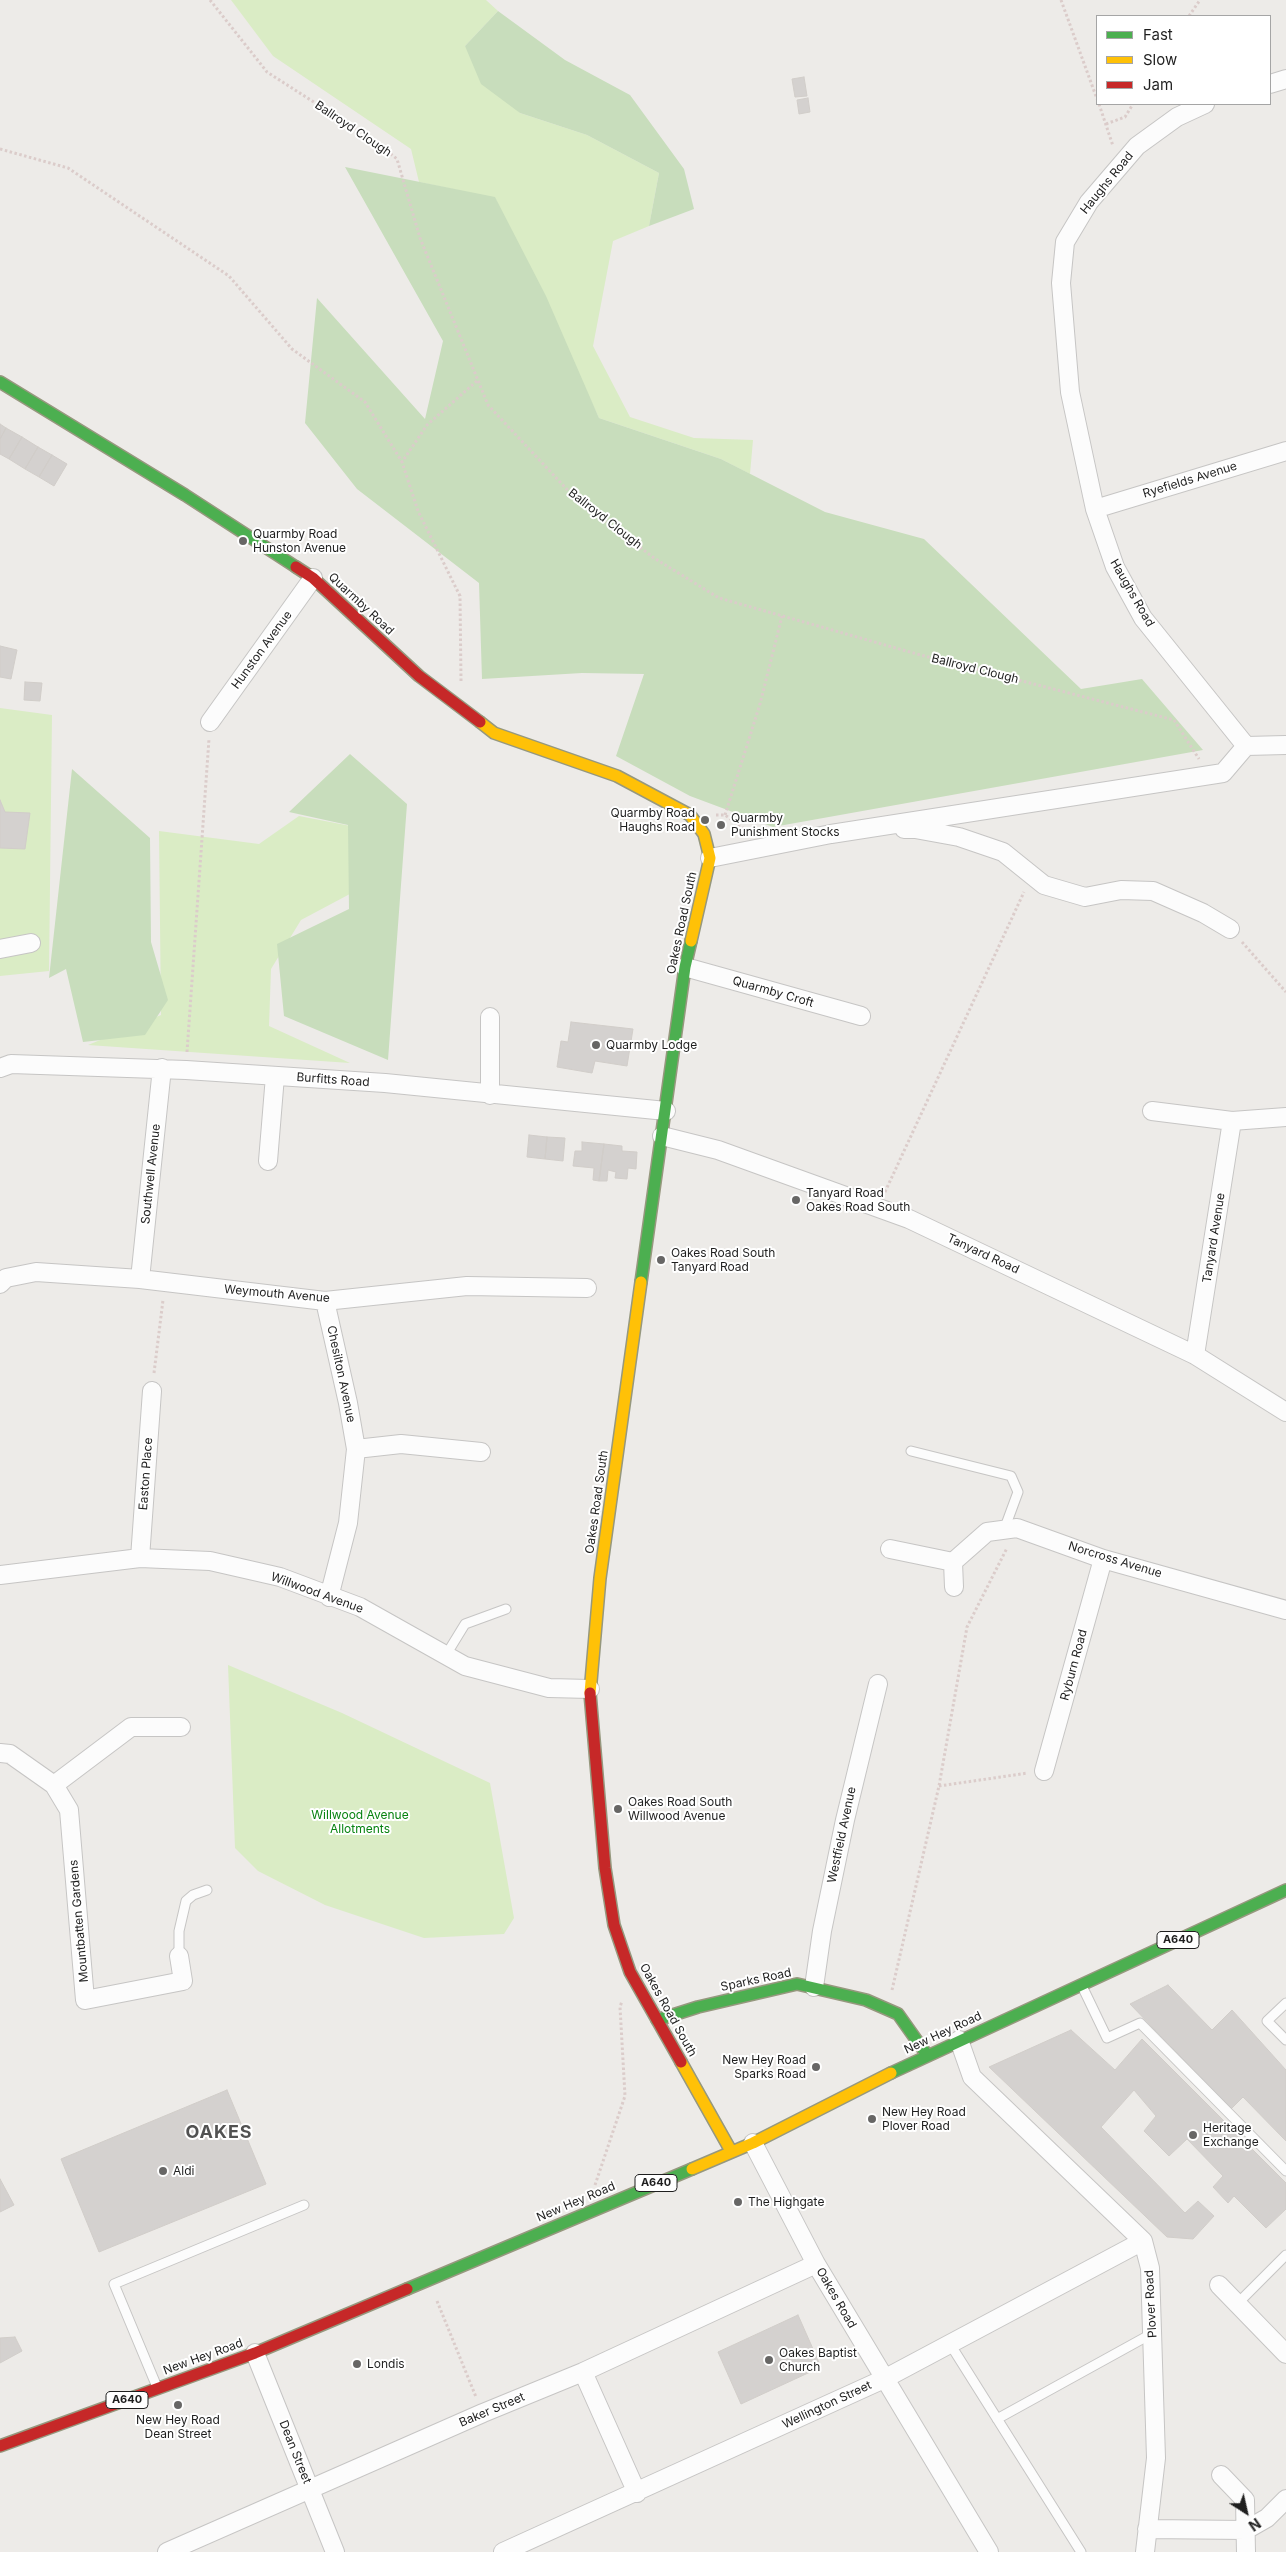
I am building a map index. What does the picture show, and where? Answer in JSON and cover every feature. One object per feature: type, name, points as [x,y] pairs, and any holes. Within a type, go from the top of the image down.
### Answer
[{"type":"main road","name":"Quarmby Road","points":[[0,382],[186,495],[313,578],[419,676],[461,710],[494,733],[617,776],[690,815],[704,834]]},
{"type":"main road","name":"Oakes Road South","points":[[704,834],[710,858],[685,967],[600,1578],[590,1689],[601,1799],[605,1868],[614,1925],[630,1972],[731,2152]]},
{"type":"main road","name":"New Hey Road","points":[[0,2446],[255,2353],[753,2143],[927,2055],[1286,1890]]},
{"type":"main road","name":"Sparks Road","points":[[657,2020],[698,2007],[797,1984],[866,2000],[898,2014],[927,2055]]},
{"type":"street","points":[[1271,84],[1286,79]]},
{"type":"street","name":"Haughs Road","points":[[1203,105],[1177,117],[1137,146],[1089,202],[1064,242],[1061,283],[1070,392],[1095,509],[1115,567],[1143,618],[1246,746]]},
{"type":"street","name":"Ryefields Avenue","points":[[1095,509],[1286,451]]},
{"type":"street","name":"Hunston Avenue","points":[[210,722],[313,578]]},
{"type":"street","points":[[710,858],[831,834],[1223,773],[1246,746],[1286,745]]},
{"type":"street","points":[[831,834],[915,829],[959,837],[1002,852],[1044,885],[1084,897],[1121,890],[1153,891],[1203,912],[1230,929]]},
{"type":"street","points":[[0,949],[31,943]]},
{"type":"street","name":"Quarmby Croft","points":[[685,967],[861,1016]]},
{"type":"street","points":[[490,1017],[490,1095]]},
{"type":"street","name":"Burfitts Road","points":[[0,1068],[11,1064],[162,1068],[385,1084],[666,1111]]},
{"type":"street","name":"Southwell Avenue","points":[[140,1279],[162,1068]]},
{"type":"street","points":[[268,1161],[275,1076]]},
{"type":"street","points":[[1152,1112],[1232,1121],[1286,1117]]},
{"type":"street","name":"Tanyard Avenue","points":[[1196,1355],[1232,1121]]},
{"type":"street","name":"Tanyard Road","points":[[662,1136],[718,1150],[909,1219],[1196,1355],[1286,1412]]},
{"type":"street","name":"Weymouth Avenue","points":[[0,1284],[6,1278],[36,1272],[140,1279],[325,1301],[467,1286],[587,1288]]},
{"type":"street","name":"Chesilton Avenue","points":[[325,1301],[356,1448],[348,1523],[329,1597]]},
{"type":"street","name":"Easton Place","points":[[140,1558],[152,1391]]},
{"type":"street","points":[[356,1448],[401,1444],[482,1452]]},
{"type":"street","points":[[953,1562],[987,1532],[1011,1529]]},
{"type":"street","name":"Norcross Avenue","points":[[1011,1529],[1103,1559],[1286,1610]]},
{"type":"street","points":[[890,1549],[953,1562]]},
{"type":"street","name":"Willwood Avenue","points":[[0,1575],[140,1558],[210,1561],[280,1577],[329,1597],[360,1607],[466,1666],[549,1688],[590,1689]]},
{"type":"street","name":"Ryburn Road","points":[[1044,1771],[1103,1559]]},
{"type":"street","points":[[953,1562],[954,1587]]},
{"type":"street","name":"Westfield Avenue","points":[[814,1988],[822,1931],[845,1820],[878,1684]]},
{"type":"street","points":[[54,1785],[132,1727],[181,1727]]},
{"type":"street","name":"Mountbatten Gardens","points":[[0,1753],[10,1754],[54,1785],[68,1810],[85,2000],[183,1981],[179,1956]]},
{"type":"street","points":[[959,2040],[972,2077],[1143,2240]]},
{"type":"street","name":"Oakes Road","points":[[753,2143],[816,2264],[989,2552]]},
{"type":"street","name":"Plover Road","points":[[1143,2240],[1150,2268],[1156,2458],[1145,2552]]},
{"type":"street","name":"Wellington Street","points":[[504,2552],[884,2379],[1143,2240]]},
{"type":"street","name":"Baker Street","points":[[167,2552],[483,2413],[584,2372],[816,2264]]},
{"type":"street","points":[[1218,2285],[1286,2354]]},
{"type":"street","name":"Dean Street","points":[[255,2353],[335,2552]]},
{"type":"street","points":[[584,2372],[636,2493]]},
{"type":"street","points":[[1221,2475],[1245,2500],[1246,2552]]},
{"type":"street","points":[[1147,2530],[1246,2530],[1268,2518],[1286,2499]]},
{"type":"lane","points":[[911,1451],[1011,1476],[1018,1492],[1011,1529]]},
{"type":"lane","points":[[446,1655],[465,1624],[506,1609]]},
{"type":"lane","points":[[179,1956],[179,1931],[186,1901],[193,1895],[207,1890]]},
{"type":"lane","points":[[1082,1984],[1107,2038],[1140,2023],[1286,2171]]},
{"type":"lane","points":[[1286,2002],[1266,2021],[1286,2040]]},
{"type":"lane","points":[[158,2389],[114,2284],[304,2205]]},
{"type":"lane","points":[[1237,2304],[1286,2255]]},
{"type":"lane","points":[[997,2419],[1153,2333]]},
{"type":"lane","points":[[950,2344],[1081,2552]]},
{"type":"path","name":"Ballroyd Clough","points":[[210,0],[267,72],[376,142],[397,159],[420,238],[488,405],[575,498],[654,558],[719,598],[917,654],[1174,720],[1210,775]]},
{"type":"path","points":[[1061,0],[1096,96]]},
{"type":"path","points":[[1190,15],[1200,0]]},
{"type":"path","points":[[1099,105],[1118,167]]},
{"type":"path","points":[[1106,124],[1125,118],[1132,105]]},
{"type":"path","points":[[0,149],[68,168],[229,276],[292,349],[365,402],[402,462],[418,511],[460,596],[461,710]]},
{"type":"path","points":[[402,462],[427,425],[478,380]]},
{"type":"path","points":[[726,815],[760,704],[782,616]]},
{"type":"path","points":[[186,1070],[210,722]]},
{"type":"path","points":[[690,815],[726,815],[768,847]]},
{"type":"path","points":[[877,1208],[1032,876]]},
{"type":"path","points":[[1230,929],[1286,992]]},
{"type":"path","points":[[152,1391],[165,1282]]},
{"type":"path","points":[[888,2010],[939,1786],[967,1627],[1011,1529]]},
{"type":"path","points":[[939,1786],[1044,1771]]},
{"type":"path","points":[[586,2213],[625,2096],[620,2007],[630,1972]]},
{"type":"path","points":[[428,2279],[483,2413]]},
{"type":"green space","points":[[231,0],[486,0],[498,11],[465,46],[520,113],[587,135],[659,173],[649,226],[613,241],[593,346],[630,417],[694,438],[753,440],[750,474],[721,459],[599,418],[495,198],[419,182],[411,149],[273,56]]},
{"type":"green space","points":[[498,11],[565,60],[630,95],[684,169],[694,209],[649,226],[659,173],[587,135],[520,113],[481,84],[465,46]]},
{"type":"green space","points":[[345,167],[495,197],[546,296],[599,418],[721,459],[825,512],[924,539],[1081,689],[1142,679],[1203,750],[773,827],[690,796],[616,756],[644,674],[582,673],[482,679],[479,583],[357,489],[305,423],[317,298],[425,419],[443,341]]},
{"type":"green space","points":[[0,708],[52,715],[49,971],[0,976]]},
{"type":"green space","points":[[350,754],[407,804],[388,1060],[284,1016],[277,944],[349,909],[348,825],[289,812]]},
{"type":"green space","points":[[72,769],[150,838],[151,942],[168,1000],[145,1035],[83,1042],[66,969],[49,978]]},
{"type":"green space","points":[[299,816],[361,828],[363,887],[301,920],[271,969],[269,1026],[350,1063],[88,1045],[161,1015],[159,831],[259,844]]},
{"type":"green space","name":"Willwood Avenue Allotments","points":[[228,1665],[342,1713],[490,1783],[514,1918],[504,1934],[424,1938],[325,1905],[258,1871],[235,1848]]},
{"type":"building","points":[[804,77],[807,96],[795,97],[792,79]]},
{"type":"building","points":[[808,98],[810,112],[799,114],[797,100]]},
{"type":"building","points":[[0,424],[6,428],[0,439]]},
{"type":"building","points":[[6,428],[22,437],[9,459],[0,454],[0,439]]},
{"type":"building","points":[[22,437],[38,447],[25,469],[9,459]]},
{"type":"building","points":[[38,447],[52,455],[39,477],[25,469]]},
{"type":"building","points":[[52,455],[67,464],[54,486],[39,477]]},
{"type":"building","points":[[0,646],[17,650],[11,679],[0,677]]},
{"type":"building","points":[[25,682],[42,683],[40,701],[24,700]]},
{"type":"building","points":[[0,800],[5,812],[30,813],[25,849],[0,848]]},
{"type":"building","name":"Quarmby Lodge","points":[[571,1022],[633,1029],[627,1066],[595,1061],[592,1073],[557,1067],[561,1041],[568,1042]]},
{"type":"building","points":[[529,1135],[547,1137],[545,1159],[527,1157]]},
{"type":"building","points":[[547,1137],[565,1138],[563,1161],[545,1159]]},
{"type":"building","points":[[582,1142],[604,1144],[599,1181],[593,1180],[594,1168],[573,1166],[575,1151],[582,1151]]},
{"type":"building","points":[[604,1144],[622,1146],[622,1151],[637,1152],[636,1169],[628,1168],[627,1179],[615,1178],[616,1172],[608,1170],[607,1181],[599,1181]]},
{"type":"building","name":"Heritage Exchange","points":[[1168,1985],[1212,2030],[1232,2010],[1286,2070],[1286,2141],[1243,2097],[1231,2109],[1130,2004]]},
{"type":"building","name":"Heritage Exchange","points":[[1071,2030],[1115,2070],[1142,2039],[1286,2183],[1286,2209],[1266,2228],[1234,2196],[1228,2203],[1213,2187],[1223,2176],[1187,2139],[1169,2156],[1144,2131],[1156,2116],[1134,2090],[1101,2127],[1185,2213],[1198,2201],[1214,2216],[1193,2239],[1167,2237],[989,2067]]},
{"type":"building","name":"Aldi","points":[[227,2090],[266,2184],[99,2252],[61,2159]]},
{"type":"building","points":[[0,2179],[14,2205],[0,2212]]},
{"type":"building","name":"Oakes Baptist Church","points":[[798,2315],[821,2367],[741,2404],[718,2352]]},
{"type":"building","points":[[15,2337],[22,2351],[0,2363],[0,2338]]},
{"type":"traffic: fast","points":[[0,382],[185,495],[296,567]]},
{"type":"traffic: fast","points":[[641,1282],[685,967],[691,941]]},
{"type":"traffic: fast","points":[[891,2073],[1286,1890]]},
{"type":"traffic: fast","points":[[657,2020],[698,2007],[797,1984],[866,2000],[898,2014],[927,2055]]},
{"type":"traffic: fast","points":[[407,2289],[692,2169]]},
{"type":"traffic: slow","points":[[480,722],[494,733],[617,776],[690,815],[704,834],[710,858],[691,941]]},
{"type":"traffic: slow","points":[[590,1693],[600,1578],[641,1282]]},
{"type":"traffic: slow","points":[[681,2062],[731,2151]]},
{"type":"traffic: slow","points":[[692,2169],[753,2143],[891,2073]]},
{"type":"traffic: jam","points":[[296,567],[313,578],[419,676],[480,722]]},
{"type":"traffic: jam","points":[[590,1693],[605,1868],[614,1925],[630,1972],[681,2062]]},
{"type":"traffic: jam","points":[[0,2446],[255,2353],[407,2289]]},
{"type":"place","name":"Quarmby Road Hunston Avenue","points":[[243,541]]},
{"type":"place","name":"Quarmby Road Haughs Road","points":[[705,820]]},
{"type":"place","name":"Quarmby Punishment Stocks","points":[[721,825]]},
{"type":"place","name":"Quarmby Lodge","points":[[596,1045]]},
{"type":"place","name":"Tanyard Road Oakes Road South","points":[[796,1200]]},
{"type":"place","name":"Oakes Road South Tanyard Road","points":[[661,1260]]},
{"type":"place","name":"Oakes Road South Willwood Avenue","points":[[618,1809]]},
{"type":"place","name":"New Hey Road Sparks Road","points":[[816,2067]]},
{"type":"place","name":"New Hey Road Plover Road","points":[[872,2119]]},
{"type":"place","name":"Heritage Exchange","points":[[1193,2135]]},
{"type":"place","name":"Aldi","points":[[163,2171]]},
{"type":"place","name":"The Highgate","points":[[738,2202]]},
{"type":"place","name":"Oakes Baptist Church","points":[[769,2360]]},
{"type":"place","name":"Londis","points":[[357,2364]]},
{"type":"place","name":"New Hey Road Dean Street","points":[[178,2405]]},
{"type":"district","name":"OAKES","points":[[219,2133]]}]
